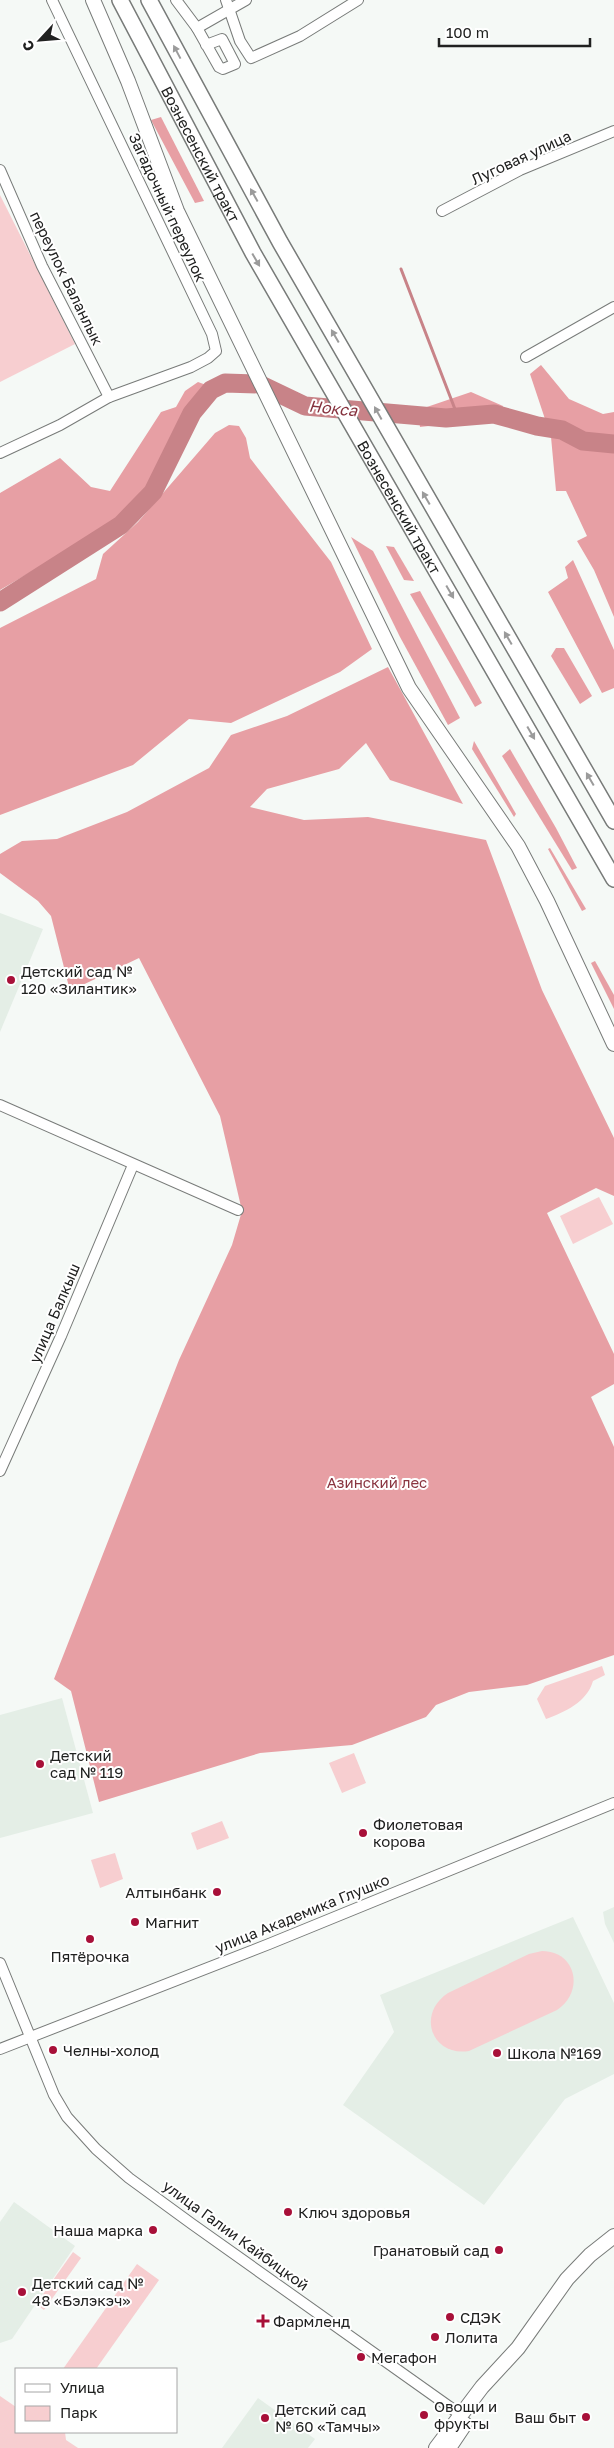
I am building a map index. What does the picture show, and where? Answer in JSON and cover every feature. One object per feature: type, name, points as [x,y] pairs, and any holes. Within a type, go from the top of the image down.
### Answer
[{"type":"main road","name":"Вознесенский тракт","points":[[120,0],[253,254],[362,446],[447,586],[614,879]]},
{"type":"main road","name":"Вознесенский тракт","points":[[149,0],[280,242],[614,821]]},
{"type":"street","name":"Загадочный переулок","points":[[52,0],[212,334],[216,350],[208,358],[191,367],[109,397]]},
{"type":"street","points":[[93,0],[128,81],[177,211],[409,688],[518,846],[547,901],[614,1044]]},
{"type":"street","points":[[176,0],[197,28],[206,45]]},
{"type":"street","points":[[226,0],[240,41],[251,58],[300,36],[358,0]]},
{"type":"street","points":[[197,28],[230,11],[246,0]]},
{"type":"street","name":"Луговая улица","points":[[442,211],[520,170],[614,131]]},
{"type":"street","name":"переулок Баланлык","points":[[0,170],[42,266],[109,397]]},
{"type":"street","points":[[526,357],[614,307]]},
{"type":"street","points":[[0,453],[60,425],[109,397]]},
{"type":"street","points":[[0,1105],[238,1210]]},
{"type":"street","name":"улица Балкыш","points":[[0,1471],[62,1336],[133,1165]]},
{"type":"street","name":"улица Академика Глушко","points":[[0,2049],[269,1944],[614,1803]]},
{"type":"street","name":"улица Галии Кайбицкой","points":[[0,1963],[54,2095],[67,2117],[96,2149],[123,2173],[228,2250],[465,2417]]},
{"type":"street","points":[[449,2448],[465,2417],[498,2367],[518,2348],[567,2280],[590,2255],[614,2236]]},
{"type":"street","points":[[436,2448],[465,2417]]},
{"type":"shaded area","name":"Детский сад № 120 «Зилантик»","points":[[0,913],[43,929],[0,1032]]},
{"type":"shaded area","name":"Детский сад № 119","points":[[62,1698],[93,1813],[0,1838],[0,1715]]},
{"type":"shaded area","points":[[614,1907],[614,1943],[605,1924],[603,1912]]},
{"type":"shaded area","name":"Школа №169","points":[[573,1917],[614,2003],[614,2074],[565,2099],[484,2205],[343,2105],[394,2032],[380,1995]]},
{"type":"shaded area","name":"Детский сад № 48 «Бэлэкэч»","points":[[14,2202],[75,2246],[12,2339],[0,2343],[0,2222]]},
{"type":"shaded area","name":"Детский сад № 60 «Тамчы»","points":[[258,2398],[315,2439],[308,2448],[222,2448]]},
{"type":"green space","points":[[161,117],[204,201],[195,203],[151,120]]},
{"type":"green space","points":[[0,195],[75,344],[0,382]]},
{"type":"green space","points":[[541,365],[569,399],[603,414],[614,412],[614,617],[594,570],[577,541],[587,536],[566,491],[556,491],[551,437],[530,374]]},
{"type":"green space","points":[[198,382],[209,386],[191,404],[173,446],[149,490],[118,521],[0,590],[0,493],[60,458],[91,487],[110,491],[161,412],[176,407],[185,391]]},
{"type":"green space","points":[[471,392],[503,406],[500,418],[420,427],[418,410]]},
{"type":"green space","points":[[229,425],[239,426],[246,438],[250,458],[331,562],[372,649],[340,672],[231,723],[189,719],[133,765],[0,815],[0,628],[96,579],[103,554],[138,522],[215,433]]},
{"type":"green space","points":[[351,537],[373,551],[460,718],[448,725],[400,637]]},
{"type":"green space","points":[[386,546],[394,547],[414,581],[404,580]]},
{"type":"green space","points":[[573,560],[614,650],[614,688],[602,693],[548,592],[568,578],[565,567]]},
{"type":"green space","points":[[420,591],[482,703],[475,707],[410,594]]},
{"type":"green space","points":[[556,648],[564,648],[592,696],[580,704],[551,656]]},
{"type":"green space","name":"Азинский лес","points":[[388,667],[463,804],[390,780],[366,743],[339,769],[267,789],[250,807],[304,820],[368,817],[486,840],[542,990],[614,1138],[614,1196],[596,1188],[547,1213],[614,1354],[614,1384],[591,1397],[614,1447],[614,1655],[527,1685],[469,1692],[436,1705],[426,1717],[352,1745],[260,1753],[99,1802],[71,1691],[54,1679],[179,1360],[232,1245],[242,1211],[220,1116],[139,958],[70,991],[51,916],[38,901],[0,873],[0,854],[22,841],[57,839],[127,812],[209,768],[231,735],[287,716]]},
{"type":"green space","points":[[474,741],[516,814],[514,817],[472,749]]},
{"type":"green space","points":[[510,749],[577,868],[572,870],[502,756]]},
{"type":"green space","points":[[550,848],[586,909],[582,911],[548,849]]},
{"type":"green space","points":[[595,961],[614,995],[614,1009],[591,963]]},
{"type":"green space","points":[[599,1197],[613,1224],[573,1244],[560,1216]]},
{"type":"green space","points":[[602,1666],[605,1675],[593,1681],[586,1695],[581,1700],[561,1713],[546,1719],[537,1699],[545,1686]]},
{"type":"green space","points":[[354,1753],[366,1783],[342,1793],[329,1763]]},
{"type":"green space","points":[[222,1821],[229,1838],[197,1850],[191,1833]]},
{"type":"green space","points":[[115,1853],[123,1879],[100,1888],[91,1860]]},
{"type":"green space","points":[[542,1951],[554,1953],[563,1958],[573,1973],[574,1983],[571,1993],[566,2002],[557,2010],[469,2051],[456,2051],[438,2041],[433,2032],[431,2022],[433,2012],[438,2002],[448,1993],[529,1954]]},
{"type":"green space","points":[[73,2252],[81,2258],[44,2310],[36,2304]]},
{"type":"green space","points":[[137,2264],[159,2280],[97,2368],[64,2368]]},
{"type":"green space","points":[[0,2396],[15,2406],[15,2433],[65,2433],[66,2440],[78,2448],[0,2448]]},
{"type":"waterway","points":[[401,269],[458,417]]},
{"type":"waterway","name":"Нокса","points":[[0,602],[121,525],[153,492],[192,413],[211,390],[225,383],[259,384],[305,406],[446,418],[494,414],[537,426],[562,430],[583,441],[614,444]]},
{"type":"place","name":"Детский сад № 120 «Зилантик»","points":[[11,980]]},
{"type":"place","name":"Детский сад № 119","points":[[40,1764]]},
{"type":"place","name":"Фиолетовая корова","points":[[363,1833]]},
{"type":"place","name":"Алтынбанк","points":[[217,1892]]},
{"type":"place","name":"Магнит","points":[[135,1922]]},
{"type":"place","name":"Пятёрочка","points":[[90,1939]]},
{"type":"place","name":"Челны-холод","points":[[53,2050]]},
{"type":"place","name":"Школа №169","points":[[497,2053]]},
{"type":"place","name":"Ключ здоровья","points":[[288,2212]]},
{"type":"place","name":"Наша марка","points":[[153,2230]]},
{"type":"place","name":"Гранатовый сад","points":[[499,2250]]},
{"type":"place","name":"Детский сад № 48 «Бэлэкэч»","points":[[22,2292]]},
{"type":"place","name":"СДЭК","points":[[450,2317]]},
{"type":"place","name":"Фармленд","points":[[263,2321]]},
{"type":"place","name":"Лолита","points":[[435,2337]]},
{"type":"place","name":"Мегафон","points":[[361,2357]]},
{"type":"place","name":"Овощи и фрукты","points":[[424,2415]]},
{"type":"place","name":"Ваш быт","points":[[586,2417]]},
{"type":"place","name":"Детский сад № 60 «Тамчы»","points":[[265,2418]]}]
